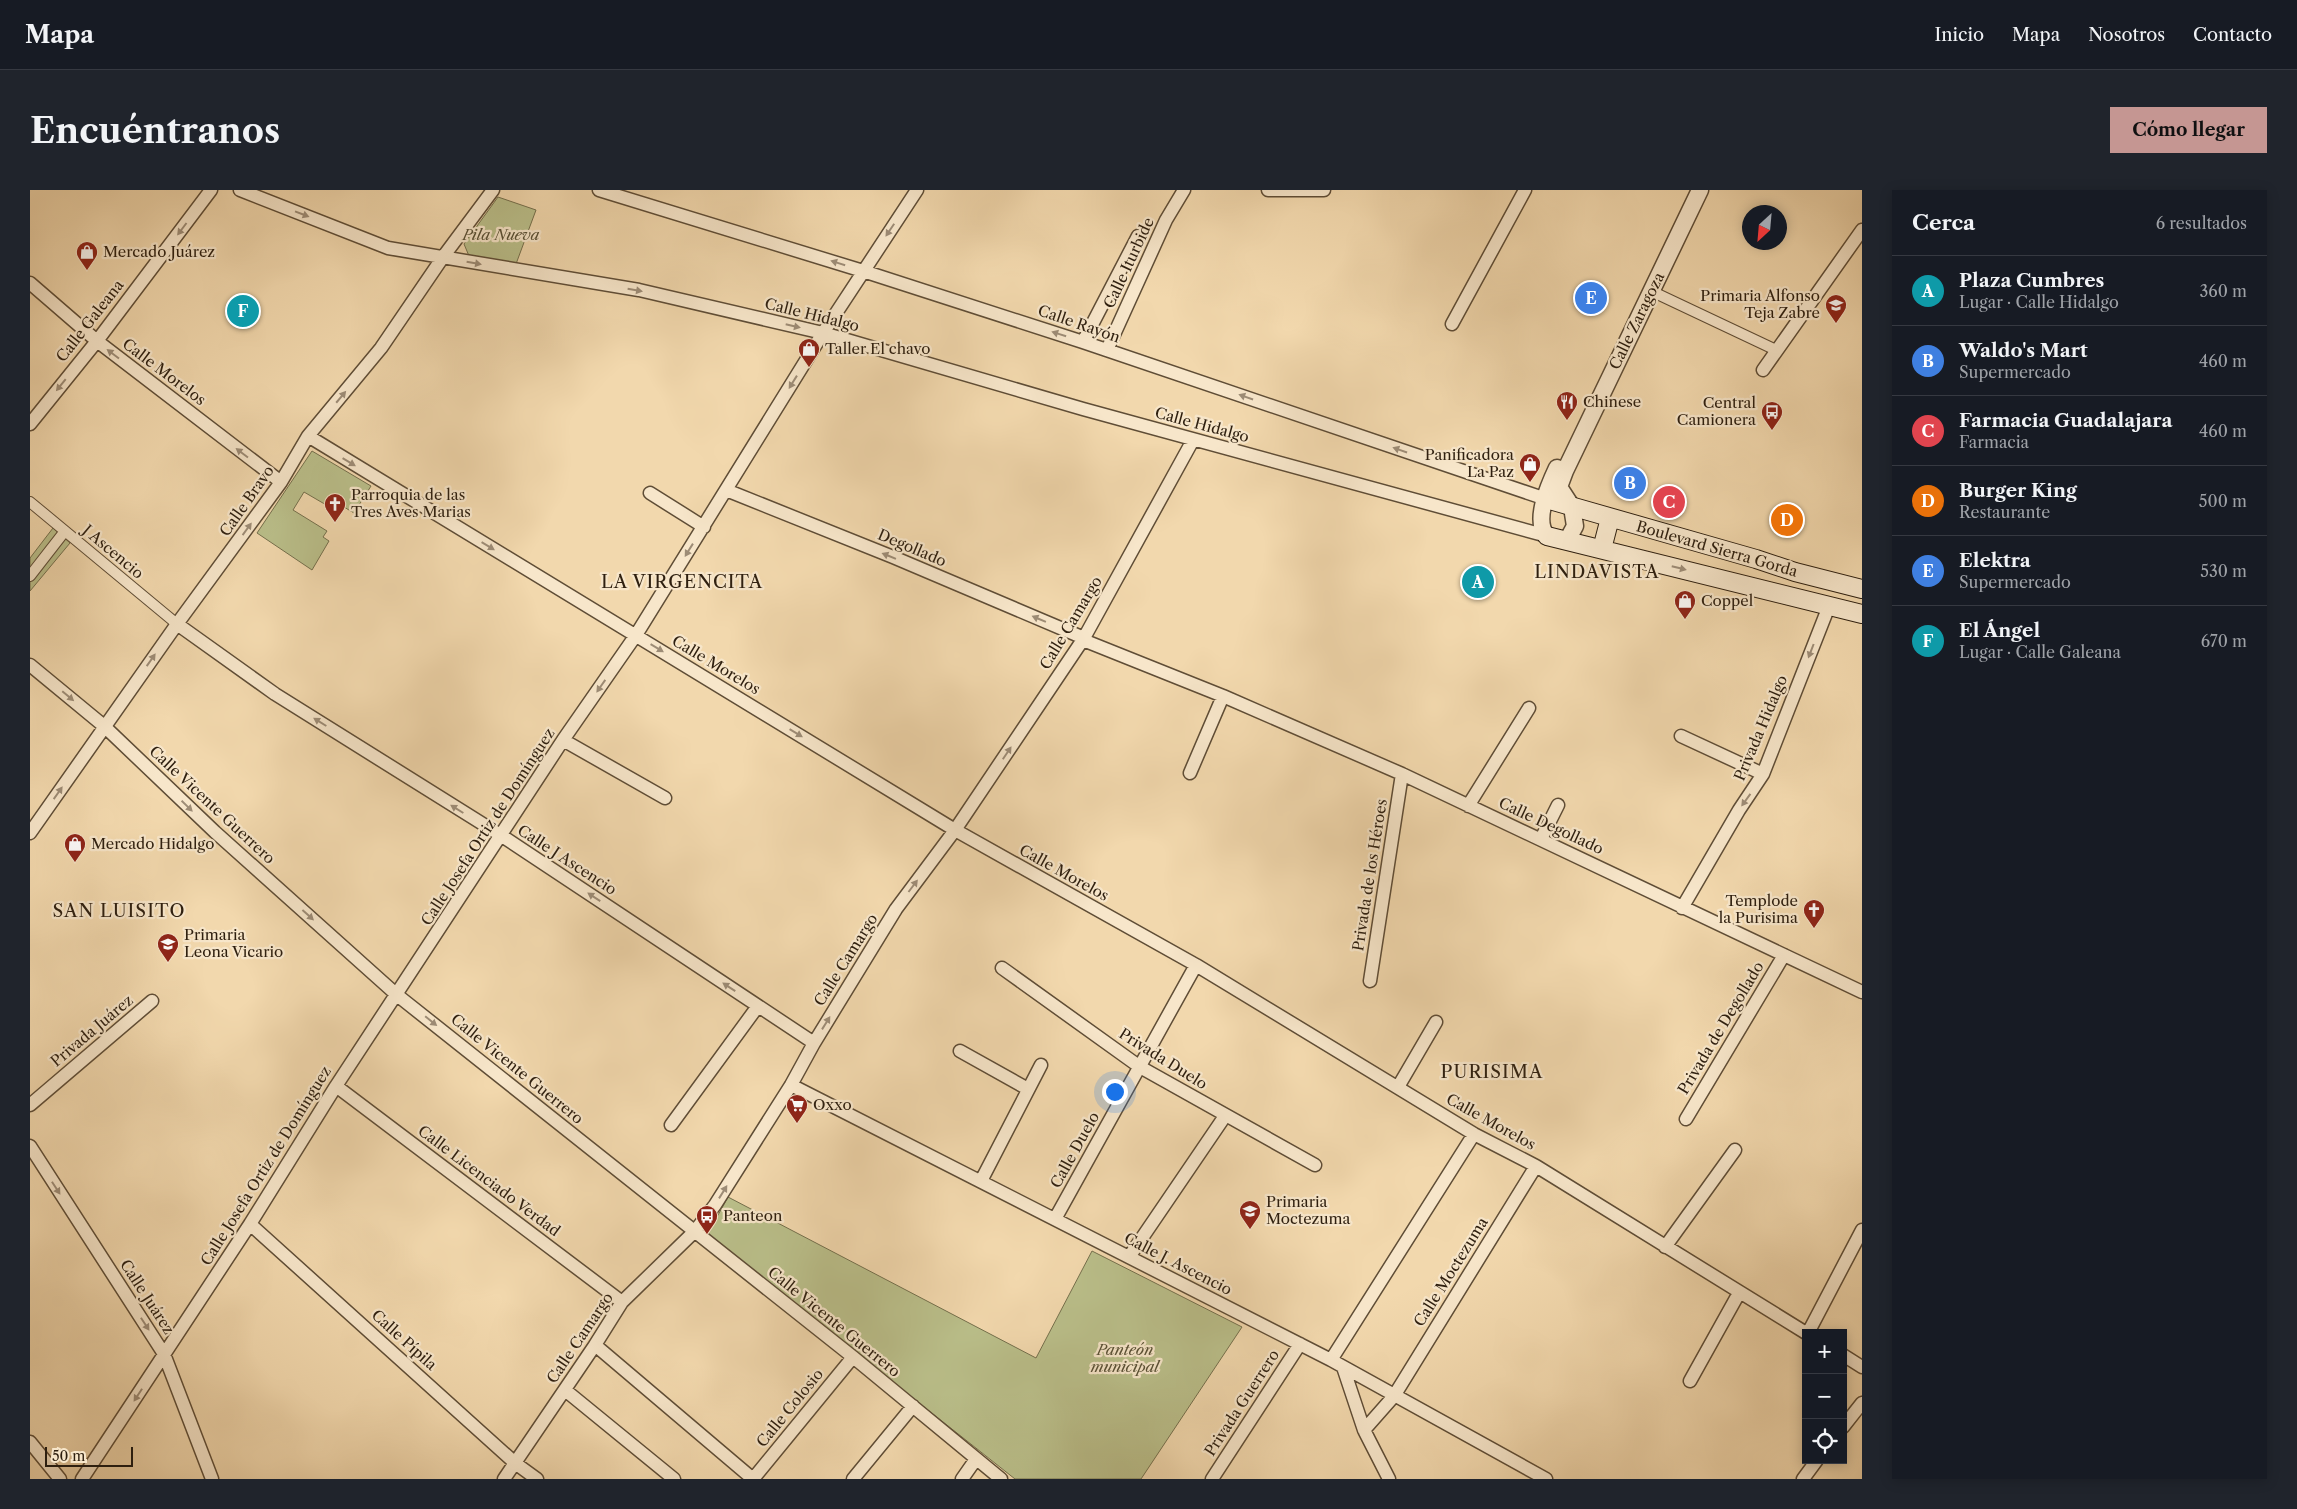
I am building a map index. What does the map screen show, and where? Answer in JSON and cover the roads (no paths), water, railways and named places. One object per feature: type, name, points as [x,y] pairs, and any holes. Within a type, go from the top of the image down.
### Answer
[{"type":"main road","name":"Boulevard Sierra Gorda","points":[[1546,499],[1756,559],[1795,572],[1862,589]]},
{"type":"main road","points":[[1602,549],[1610,518]]},
{"type":"main road","name":"Boulevard Sierra Gorda","points":[[1555,538],[1862,614]]},
{"type":"main road","points":[[1791,596],[1795,572]]},
{"type":"street","name":"Calle Galeana","points":[[30,424],[97,341],[211,190]]},
{"type":"street","name":"Calle Hidalgo","points":[[240,190],[388,248],[639,290],[823,333],[1193,440],[1555,538]]},
{"type":"street","name":"Calle Bravo","points":[[30,833],[104,726],[281,482],[308,436],[381,348],[443,257],[493,190]]},
{"type":"street","name":"Calle Rayón","points":[[599,190],[863,271],[1083,342],[1546,499]]},
{"type":"street","name":"Calle Josefa Ortiz de Domínguez","points":[[82,1479],[250,1224],[336,1086],[502,836],[563,740],[636,635],[823,333],[917,190]]},
{"type":"street","name":"Calle Iturbide","points":[[1107,350],[1166,220],[1184,190]]},
{"type":"street","points":[[1268,190],[1324,190]]},
{"type":"street","points":[[1452,324],[1525,190]]},
{"type":"street","name":"Calle Zaragoza","points":[[1546,499],[1548,487],[1690,190]]},
{"type":"street","name":"Calle Zaragoza","points":[[1572,507],[1559,487],[1700,190]]},
{"type":"street","points":[[1763,370],[1862,230]]},
{"type":"street","points":[[1083,342],[1138,236]]},
{"type":"street","name":"Calle Morelos","points":[[30,283],[97,341],[281,482]]},
{"type":"street","points":[[1651,291],[1776,350]]},
{"type":"street","name":"Calle Morelos","points":[[308,436],[955,830],[1196,965],[1474,1134],[1536,1166],[1739,1293],[1802,1330]]},
{"type":"street","name":"Calle Camargo","points":[[504,1479],[622,1302],[695,1231],[715,1205],[791,1085],[814,1043],[896,909],[955,830],[1083,639],[1193,440]]},
{"type":"street","name":"Degollado","points":[[726,490],[893,557],[1083,639],[1222,696]]},
{"type":"street","points":[[650,493],[704,527]]},
{"type":"street","points":[[1546,499],[1540,522],[1555,538],[1569,537],[1575,526],[1572,507]]},
{"type":"street","name":"J Ascencio","points":[[30,502],[177,624]]},
{"type":"street","points":[[30,576],[65,531]]},
{"type":"street","name":"Privada Hidalgo","points":[[1682,908],[1739,810],[1763,774],[1829,606]]},
{"type":"street","name":"Calle J Ascencio","points":[[177,624],[275,694],[502,836],[814,1043]]},
{"type":"street","name":"Calle Vicente Guerrero","points":[[30,665],[104,726],[215,832],[397,994],[853,1357],[1001,1479]]},
{"type":"street","points":[[1190,772],[1222,696]]},
{"type":"street","name":"Calle Degollado","points":[[1222,696],[1402,774],[1862,992]]},
{"type":"street","points":[[1468,806],[1529,708]]},
{"type":"street","points":[[1681,736],[1763,774]]},
{"type":"street","points":[[563,740],[664,798]]},
{"type":"street","name":"Privada de los Héroes","points":[[1370,981],[1402,774]]},
{"type":"street","points":[[1541,839],[1558,805]]},
{"type":"street","name":"Privada de Degollado","points":[[1686,1119],[1784,955]]},
{"type":"street","name":"Calle Duelo","points":[[1055,1219],[1196,965]]},
{"type":"street","name":"Privada Duelo","points":[[1002,968],[1140,1067],[1315,1165]]},
{"type":"street","name":"Privada Juárez","points":[[30,1105],[152,1002]]},
{"type":"street","points":[[671,1125],[758,1006]]},
{"type":"street","points":[[1398,1087],[1436,1022]]},
{"type":"street","points":[[960,1051],[1028,1089]]},
{"type":"street","points":[[981,1181],[1041,1065]]},
{"type":"street","name":"Calle J. Ascencio","points":[[791,1085],[1331,1360],[1546,1479]]},
{"type":"street","name":"Calle Licenciado Verdad","points":[[336,1086],[622,1302]]},
{"type":"street","points":[[1129,1257],[1225,1116]]},
{"type":"street","points":[[1331,1360],[1474,1134]]},
{"type":"street","name":"Calle Juárez","points":[[30,1146],[164,1354],[212,1479]]},
{"type":"street","points":[[1665,1247],[1734,1150]]},
{"type":"street","name":"Calle Moctezuma","points":[[1364,1430],[1394,1396],[1536,1166]]},
{"type":"street","name":"Calle Pípila","points":[[250,1224],[515,1463],[537,1479]]},
{"type":"street","points":[[1809,1329],[1862,1230]]},
{"type":"street","points":[[1690,1381],[1739,1293]]},
{"type":"street","name":"Privada Guerrero","points":[[1212,1479],[1300,1344]]},
{"type":"street","points":[[595,1345],[753,1479]]},
{"type":"street","name":"Calle Colosio","points":[[753,1479],[853,1357]]},
{"type":"street","points":[[1847,1358],[1862,1367]]},
{"type":"street","points":[[1343,1367],[1364,1430],[1389,1479]]},
{"type":"street","points":[[565,1390],[674,1479]]},
{"type":"street","points":[[1847,1422],[1862,1403]]},
{"type":"street","points":[[853,1479],[913,1406]]},
{"type":"street","points":[[30,1442],[60,1479]]},
{"type":"street","points":[[962,1479],[976,1459]]},
{"type":"street","points":[[1803,1479],[1814,1464]]},
{"type":"place","name":"Mercado Juárez","points":[[87,271]]},
{"type":"place","name":"Elektra","points":[[1591,298]]},
{"type":"place","name":"El Ángel","points":[[243,311]]},
{"type":"place","name":"Primaria Alfonso Teja Zabre","points":[[1836,324]]},
{"type":"place","name":"Taller El chavo","points":[[809,368]]},
{"type":"place","name":"Chinese","points":[[1567,421]]},
{"type":"place","name":"Central Camionera","points":[[1772,431]]},
{"type":"place","name":"Panificadora La Paz","points":[[1530,483]]},
{"type":"place","name":"Waldo's Mart","points":[[1630,483]]},
{"type":"place","name":"Farmacia Guadalajara","points":[[1669,502]]},
{"type":"place","name":"Burger King","points":[[1787,520]]},
{"type":"place","name":"Parroquia de las Tres Aves Marias","points":[[335,523]]},
{"type":"place","name":"Plaza Cumbres","points":[[1478,582]]},
{"type":"place","name":"Coppel","points":[[1685,620]]},
{"type":"place","name":"Mercado Hidalgo","points":[[75,863]]},
{"type":"place","name":"Templode la Purisima","points":[[1814,929]]},
{"type":"place","name":"Primaria Leona Vicario","points":[[168,963]]},
{"type":"place","name":"Oxxo","points":[[797,1124]]},
{"type":"place","name":"Primaria Moctezuma","points":[[1250,1230]]},
{"type":"place","name":"Panteon","points":[[707,1235]]},
{"type":"district","name":"LINDAVISTA","points":[[1597,572]]},
{"type":"district","name":"LA VIRGENCITA","points":[[682,582]]},
{"type":"district","name":"SAN LUISITO","points":[[119,911]]},
{"type":"district","name":"PURISIMA","points":[[1492,1072]]},
{"type":"park label","name":"Pila Nueva","points":[[501,235]]},
{"type":"park label","name":"Panteón municipal","points":[[1125,1358]]}]
